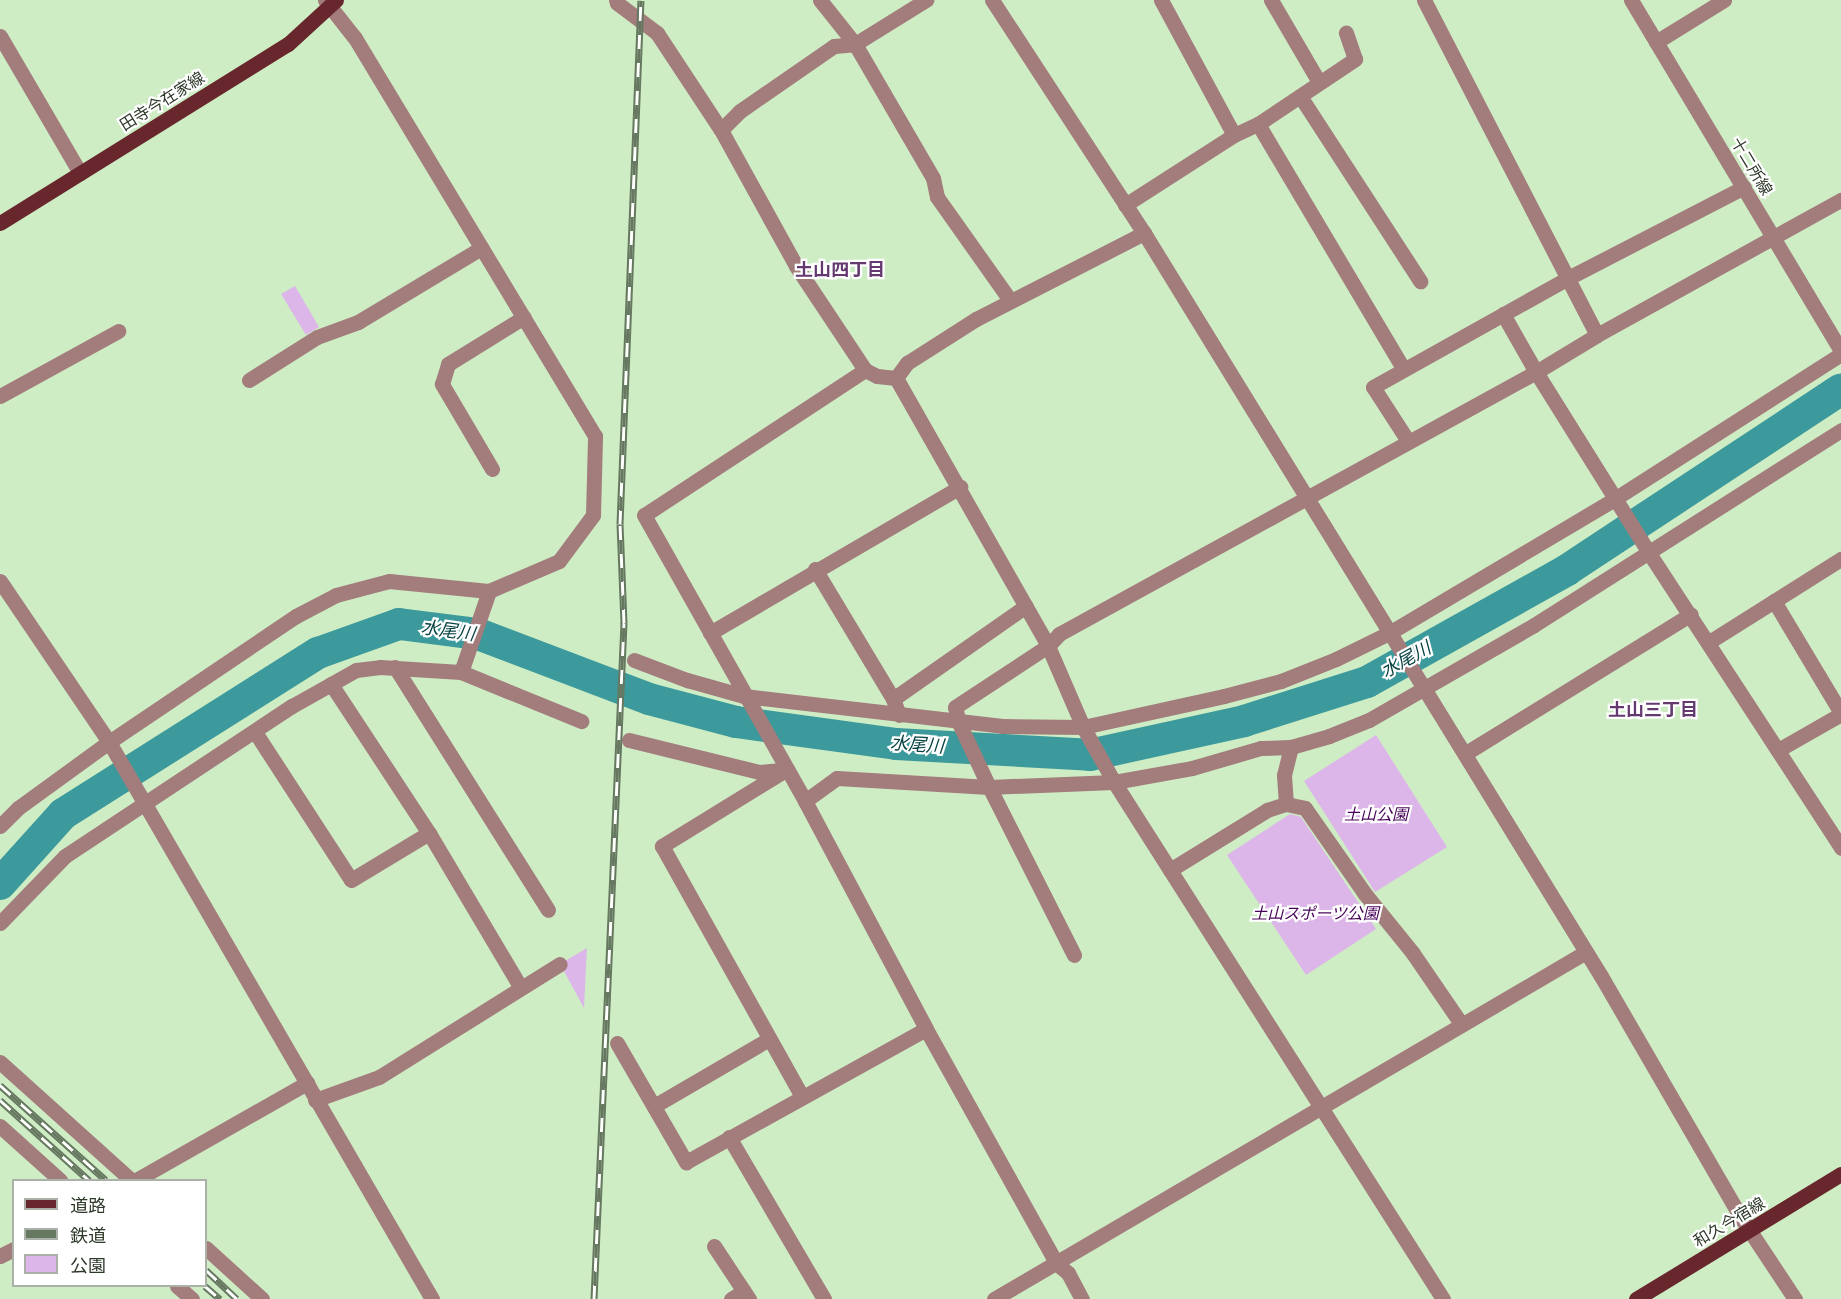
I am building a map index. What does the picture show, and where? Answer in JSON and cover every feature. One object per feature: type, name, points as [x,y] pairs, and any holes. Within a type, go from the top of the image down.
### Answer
[{"type":"main road","name":"田寺今在家線","points":[[0,223],[288,44],[330,2]]},
{"type":"main road","name":"和久今宿線","points":[[1636,1299],[1841,1174]]},
{"type":"street","points":[[616,0],[616,3],[657,33],[722,130],[796,266],[865,370],[878,376],[896,378]]},
{"type":"street","points":[[820,0],[855,44],[933,178],[937,197],[1010,300]]},
{"type":"street","points":[[722,130],[740,111],[834,46],[855,44],[926,0]]},
{"type":"street","points":[[992,0],[1144,233],[1307,496],[1422,688],[1466,753],[1587,952],[1740,1216],[1795,1299]]},
{"type":"street","points":[[1161,0],[1234,135]]},
{"type":"street","points":[[1271,0],[1320,82]]},
{"type":"street","points":[[1424,0],[1597,335]]},
{"type":"street","name":"十二所線","points":[[1631,0],[1841,353]]},
{"type":"street","points":[[1656,42],[1724,0]]},
{"type":"street","points":[[0,826],[18,808],[109,742],[296,616],[336,595],[389,581],[489,591],[559,561],[594,516],[595,436],[330,2]]},
{"type":"street","points":[[1125,205],[1234,135],[1258,124],[1355,58],[1347,33]]},
{"type":"street","points":[[0,36],[80,173]]},
{"type":"street","points":[[1299,96],[1420,281]]},
{"type":"street","points":[[1258,124],[1403,368]]},
{"type":"street","points":[[1408,441],[1372,387],[1568,278],[1744,188]]},
{"type":"street","points":[[1074,955],[989,787],[959,723],[955,706],[1048,646],[1059,634],[1536,372],[1597,335],[1841,200]]},
{"type":"street","points":[[896,378],[907,363],[1010,300],[1144,233]]},
{"type":"street","points":[[249,380],[317,337],[358,322],[482,248]]},
{"type":"street","points":[[1503,314],[1536,372],[1649,553],[1691,614],[1841,848]]},
{"type":"street","points":[[492,469],[442,384],[448,363],[524,317]]},
{"type":"street","points":[[0,396],[117,331]]},
{"type":"street","points":[[634,660],[687,680],[744,696],[959,723],[1083,727],[1161,711],[1281,681],[1336,659],[1389,633],[1616,498],[1841,353]]},
{"type":"street","points":[[865,370],[644,515],[805,801],[926,1029],[1056,1263],[1068,1273],[1082,1299]]},
{"type":"street","points":[[896,378],[960,487],[1048,646],[1083,727],[1114,782],[1443,1299]]},
{"type":"street","points":[[805,801],[837,778],[989,787],[1114,782],[1192,768],[1261,748],[1291,747],[1369,720],[1534,625],[1841,430]]},
{"type":"street","points":[[710,633],[815,569],[960,487]]},
{"type":"street","points":[[1709,642],[1840,563]]},
{"type":"street","points":[[815,569],[893,699],[899,716]]},
{"type":"street","points":[[0,581],[109,742],[432,1299]]},
{"type":"street","points":[[461,672],[489,591]]},
{"type":"street","points":[[1774,601],[1841,714],[1778,750]]},
{"type":"street","points":[[893,699],[1026,606]]},
{"type":"street","points":[[1466,753],[1691,614]]},
{"type":"street","points":[[395,667],[548,910]]},
{"type":"street","points":[[0,923],[65,856],[255,732],[356,670],[395,667],[461,672],[581,721]]},
{"type":"street","points":[[331,684],[429,833],[520,986]]},
{"type":"street","points":[[255,732],[351,880],[429,833]]},
{"type":"street","points":[[629,740],[759,772],[787,769]]},
{"type":"street","points":[[1286,804],[1284,775],[1291,747]]},
{"type":"street","points":[[787,769],[662,846],[802,1097]]},
{"type":"street","points":[[1170,870],[1267,810],[1286,804],[1305,808],[1365,894],[1412,952],[1462,1025]]},
{"type":"street","points":[[994,1299],[1587,952]]},
{"type":"street","points":[[315,1100],[379,1077],[520,986],[560,964]]},
{"type":"street","points":[[617,1043],[686,1162],[926,1029]]},
{"type":"street","points":[[654,1106],[769,1039]]},
{"type":"street","points":[[0,1062],[129,1179]]},
{"type":"street","points":[[138,1179],[307,1083]]},
{"type":"street","points":[[0,1126],[59,1179]]},
{"type":"street","points":[[729,1137],[824,1299]]},
{"type":"street","points":[[714,1246],[741,1296]]},
{"type":"street","points":[[207,1249],[262,1299]]},
{"type":"street","points":[[178,1287],[192,1299]]},
{"type":"green space","points":[[295,286],[319,327],[306,335],[281,294]]},
{"type":"green space","name":"土山公園","points":[[1376,735],[1447,847],[1375,892],[1304,781]]},
{"type":"green space","name":"土山スポーツ公園","points":[[1290,814],[1301,817],[1376,929],[1306,975],[1227,855]]},
{"type":"green space","points":[[587,948],[584,1008],[560,964]]},
{"type":"waterway","name":"水尾川","points":[[0,884],[63,814],[318,653],[399,624],[478,634],[649,699],[736,722],[896,744],[1090,755],[1244,721],[1367,682],[1567,570],[1841,389]]},
{"type":"railway","points":[[594,1299],[624,623],[620,524],[641,0]]},
{"type":"railway","points":[[0,1085],[105,1179]]},
{"type":"railway","points":[[0,1100],[88,1179]]},
{"type":"railway","points":[[207,1271],[237,1299]]},
{"type":"railway","points":[[206,1287],[220,1299]]},
{"type":"district","name":"土山四丁目","points":[[840,270]]},
{"type":"district","name":"土山三丁目","points":[[1653,710]]}]
